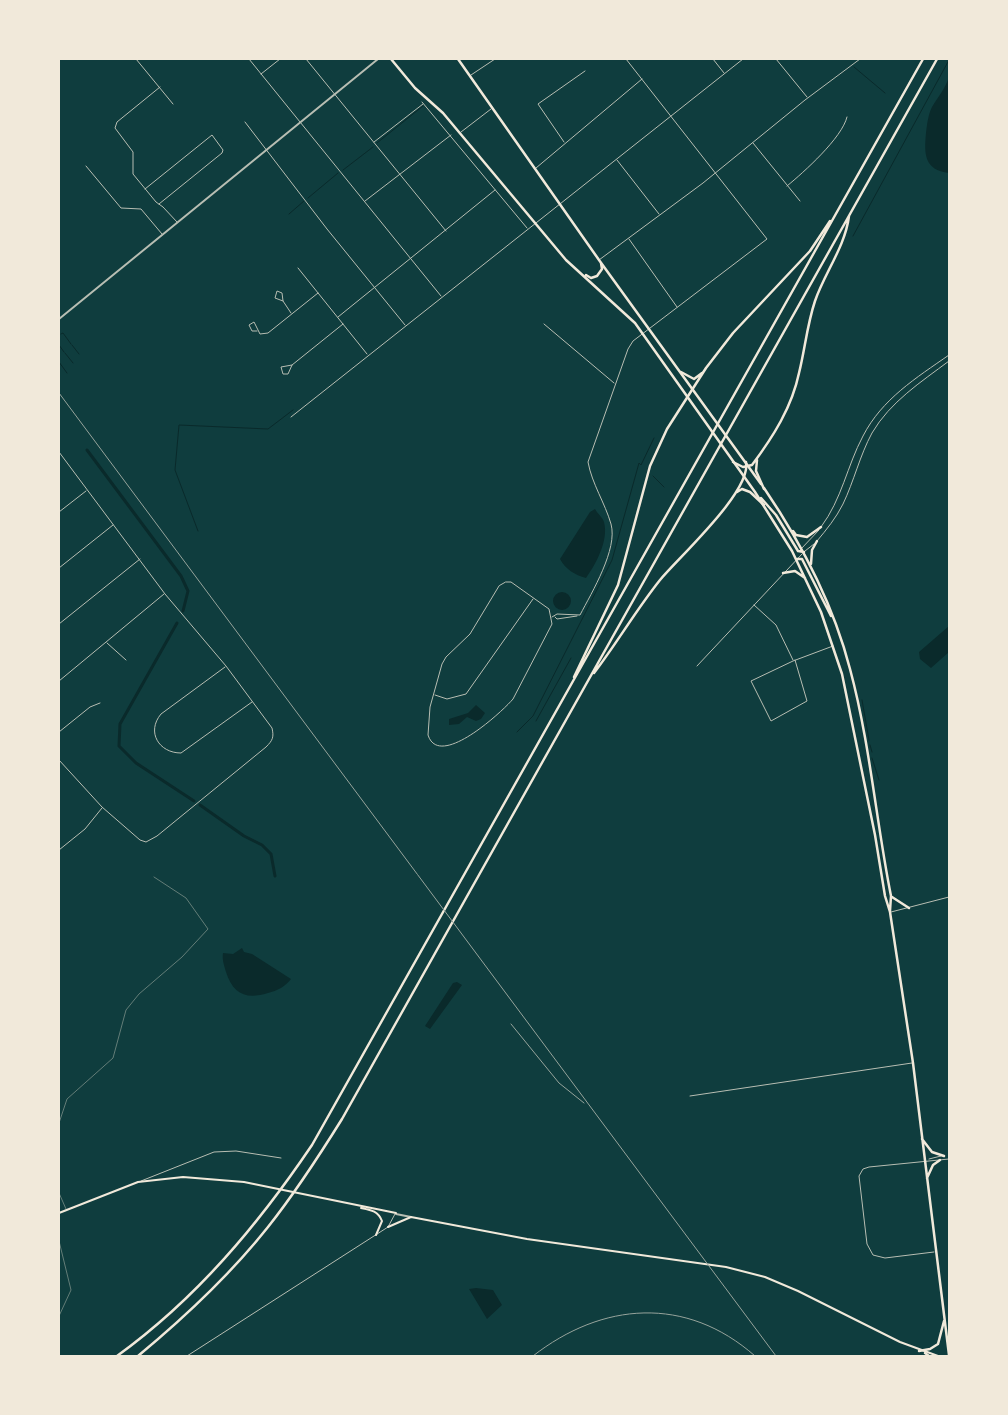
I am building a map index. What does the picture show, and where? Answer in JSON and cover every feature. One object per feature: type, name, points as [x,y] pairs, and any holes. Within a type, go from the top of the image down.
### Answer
[{"type":"main road","points":[[391,59],[415,88],[443,113],[534,224],[578,271],[623,311],[642,334],[764,505],[807,579],[842,674],[880,858],[885,896],[890,912],[913,1063],[949,1355]]},
{"type":"main road","points":[[458,59],[796,535],[807,537],[821,527]]},
{"type":"main road","points":[[117,1356],[191,1294],[253,1227],[324,1125],[923,59]]},
{"type":"main road","points":[[138,1356],[177,1323],[235,1265],[292,1196],[342,1119],[937,59]]},
{"type":"main road","points":[[567,692],[618,585],[650,466],[658,446],[706,368],[746,317],[810,251],[841,205]]},
{"type":"main road","points":[[587,683],[661,580],[707,531],[734,495],[745,478],[748,467],[760,455],[779,425],[795,389],[814,302],[826,272],[847,233],[849,215]]},
{"type":"main road","points":[[578,271],[589,277],[595,277],[602,269],[599,260]]},
{"type":"main road","points":[[680,372],[694,379],[706,368]]},
{"type":"main road","points":[[760,455],[756,472],[764,489]]},
{"type":"main road","points":[[732,462],[748,467]]},
{"type":"main road","points":[[734,495],[742,489],[746,490],[764,505]]},
{"type":"main road","points":[[755,492],[776,516],[799,552],[804,552]]},
{"type":"main road","points":[[791,528],[811,566],[836,623],[850,670],[877,802],[891,896],[890,912]]},
{"type":"main road","points":[[811,566],[811,552],[817,541]]},
{"type":"main road","points":[[796,558],[802,559],[836,623]]},
{"type":"main road","points":[[783,572],[794,572],[807,579]]},
{"type":"main road","points":[[891,896],[909,908]]},
{"type":"main road","points":[[922,1139],[932,1152],[944,1156]]},
{"type":"main road","points":[[927,1180],[933,1166],[940,1160]]},
{"type":"main road","points":[[59,1213],[138,1182],[183,1177],[221,1179],[268,1186],[396,1214]]},
{"type":"main road","points":[[354,1205],[376,1212],[380,1216],[382,1222],[376,1235]]},
{"type":"main road","points":[[388,1226],[411,1217],[527,1239],[726,1267],[765,1277],[929,1356]]},
{"type":"main road","points":[[919,1350],[930,1349],[938,1344],[944,1317]]},
{"type":"main road","points":[[946,1333],[949,1339]]},
{"type":"main road","points":[[925,1353],[938,1356]]},
{"type":"street","points":[[136,59],[173,104]]},
{"type":"street","points":[[248,59],[442,296]]},
{"type":"street","points":[[261,74],[280,59]]},
{"type":"street","points":[[306,59],[446,231]]},
{"type":"street","points":[[59,319],[378,59]]},
{"type":"street","points":[[470,75],[495,59]]},
{"type":"street","points":[[553,617],[557,619],[576,618],[580,615],[591,594],[611,545],[612,527],[590,474],[588,462],[614,383],[628,349],[633,341],[767,239],[626,59]]},
{"type":"street","points":[[712,59],[724,73]]},
{"type":"street","points":[[291,417],[368,354],[743,59]]},
{"type":"street","points":[[776,59],[808,98]]},
{"type":"street","points":[[599,260],[716,173],[808,98],[860,59]]},
{"type":"street","points":[[565,143],[538,104],[586,71]]},
{"type":"street","points":[[535,169],[642,79]]},
{"type":"street","points":[[160,87],[115,125],[133,152],[133,174],[177,222]]},
{"type":"street","points":[[374,142],[423,102],[528,229]]},
{"type":"street","points":[[460,133],[492,109]]},
{"type":"street","points":[[787,186],[815,162],[843,126],[846,117]]},
{"type":"street","points":[[246,122],[406,325]]},
{"type":"street","points":[[145,189],[212,135],[224,150],[222,153],[159,204]]},
{"type":"street","points":[[365,202],[451,135]]},
{"type":"street","points":[[752,143],[800,201]]},
{"type":"street","points":[[616,159],[660,215]]},
{"type":"street","points":[[86,166],[121,208],[141,209],[162,234]]},
{"type":"street","points":[[338,317],[495,190]]},
{"type":"street","points":[[628,238],[677,308]]},
{"type":"street","points":[[298,268],[368,354]]},
{"type":"street","points":[[257,331],[263,335],[268,333],[318,293]]},
{"type":"street","points":[[283,301],[292,314]]},
{"type":"street","points":[[292,365],[281,367],[282,374],[288,374],[292,365],[343,324]]},
{"type":"street","points":[[544,324],[614,383]]},
{"type":"street","points":[[796,558],[821,527],[838,500],[862,438],[878,412],[901,389],[949,355]]},
{"type":"street","points":[[697,666],[796,558],[817,541],[829,527],[844,502],[871,434],[881,418],[900,398],[949,361]]},
{"type":"street","points":[[59,453],[141,559],[165,594],[226,666],[272,728],[272,740],[157,836],[146,842],[140,840],[102,807],[59,760]]},
{"type":"street","points":[[59,512],[87,490]]},
{"type":"street","points":[[59,568],[114,524]]},
{"type":"street","points":[[59,624],[141,559]]},
{"type":"street","points":[[506,582],[511,582],[533,598],[549,608],[553,617],[552,624],[506,708],[465,741],[439,745],[429,740],[428,735],[434,695],[446,657],[470,634],[499,586],[506,582]]},
{"type":"street","points":[[59,682],[165,594]]},
{"type":"street","points":[[434,695],[447,699],[466,694],[533,598]]},
{"type":"street","points":[[754,604],[776,626],[794,660],[807,701],[771,721],[751,681],[794,660],[833,646]]},
{"type":"street","points":[[553,617],[556,614],[570,613],[578,615]]},
{"type":"street","points":[[570,613],[571,618]]},
{"type":"street","points":[[107,643],[126,660]]},
{"type":"street","points":[[226,666],[160,715],[154,729],[159,746],[165,751],[181,753],[253,702]]},
{"type":"street","points":[[59,732],[90,707],[100,703]]},
{"type":"street","points":[[59,850],[85,829],[102,807]]},
{"type":"street","points":[[890,912],[949,897]]},
{"type":"street","points":[[690,1096],[913,1063]]},
{"type":"street","points":[[138,1182],[214,1152],[236,1151],[281,1158]]},
{"type":"street","points":[[929,1160],[949,1155]]},
{"type":"street","points":[[936,1252],[885,1258],[873,1255],[867,1244],[858,1178],[861,1170],[868,1167],[949,1159]]},
{"type":"street","points":[[186,1356],[376,1235],[388,1226],[396,1214],[411,1217]]},
{"type":"lane","points":[[59,1123],[67,1099],[113,1058],[126,1010],[139,994],[182,957],[208,929],[186,898],[154,877]]},
{"type":"lane","points":[[59,1193],[66,1210]]},
{"type":"lane","points":[[59,1242],[71,1290],[59,1316]]},
{"type":"water","points":[[949,77],[949,173],[930,165],[925,148],[926,130],[932,107]]},
{"type":"water","points":[[595,509],[604,522],[605,536],[594,566],[586,578],[571,571],[560,559],[590,512]]},
{"type":"water","points":[[558,592],[566,592],[571,597],[569,608],[558,610],[553,605],[553,597]]},
{"type":"water","points":[[949,626],[949,652],[931,668],[920,659],[919,652]]},
{"type":"water","points":[[476,705],[485,713],[481,719],[476,721],[467,717],[459,724],[449,725],[449,719],[468,713]]},
{"type":"water","points":[[242,948],[244,952],[252,954],[291,979],[278,990],[271,992],[253,996],[241,993],[232,986],[229,980],[224,965],[223,953],[233,954]]},
{"type":"water","points":[[457,982],[462,985],[430,1029],[425,1026],[453,983]]},
{"type":"water","points":[[469,1289],[493,1290],[502,1305],[487,1319]]},
{"type":"waterway","points":[[853,236],[949,60]]},
{"type":"waterway","points":[[854,67],[885,93]]},
{"type":"waterway","points":[[377,143],[423,106]]},
{"type":"waterway","points":[[343,170],[373,147]]},
{"type":"waterway","points":[[308,198],[338,173]]},
{"type":"waterway","points":[[289,214],[304,201]]},
{"type":"waterway","points":[[61,334],[63,333],[71,344]]},
{"type":"waterway","points":[[59,345],[64,352]]},
{"type":"waterway","points":[[72,345],[79,354]]},
{"type":"waterway","points":[[65,353],[73,363]]},
{"type":"waterway","points":[[59,362],[67,373]]},
{"type":"waterway","points":[[198,531],[175,470],[179,425],[268,429],[293,410]]},
{"type":"waterway","points":[[517,732],[533,716],[612,560],[639,463],[641,465],[654,438]]},
{"type":"waterway","points":[[87,450],[181,576],[188,591],[183,611]]},
{"type":"waterway","points":[[653,476],[664,487]]},
{"type":"waterway","points":[[177,623],[120,724],[119,746],[136,763],[194,801]]},
{"type":"waterway","points":[[536,721],[571,658]]},
{"type":"waterway","points":[[862,700],[869,740]]},
{"type":"waterway","points":[[870,745],[872,752]]},
{"type":"waterway","points":[[872,758],[879,780]]},
{"type":"waterway","points":[[200,805],[244,836],[262,845],[271,854],[275,876]]},
{"type":"railway","points":[[59,393],[776,1356]]},
{"type":"railway","points":[[511,1024],[559,1083],[584,1103]]},
{"type":"railway","points":[[533,1356],[560,1338],[587,1325],[615,1316],[644,1313],[673,1315],[701,1323],[728,1336],[755,1356]]}]
